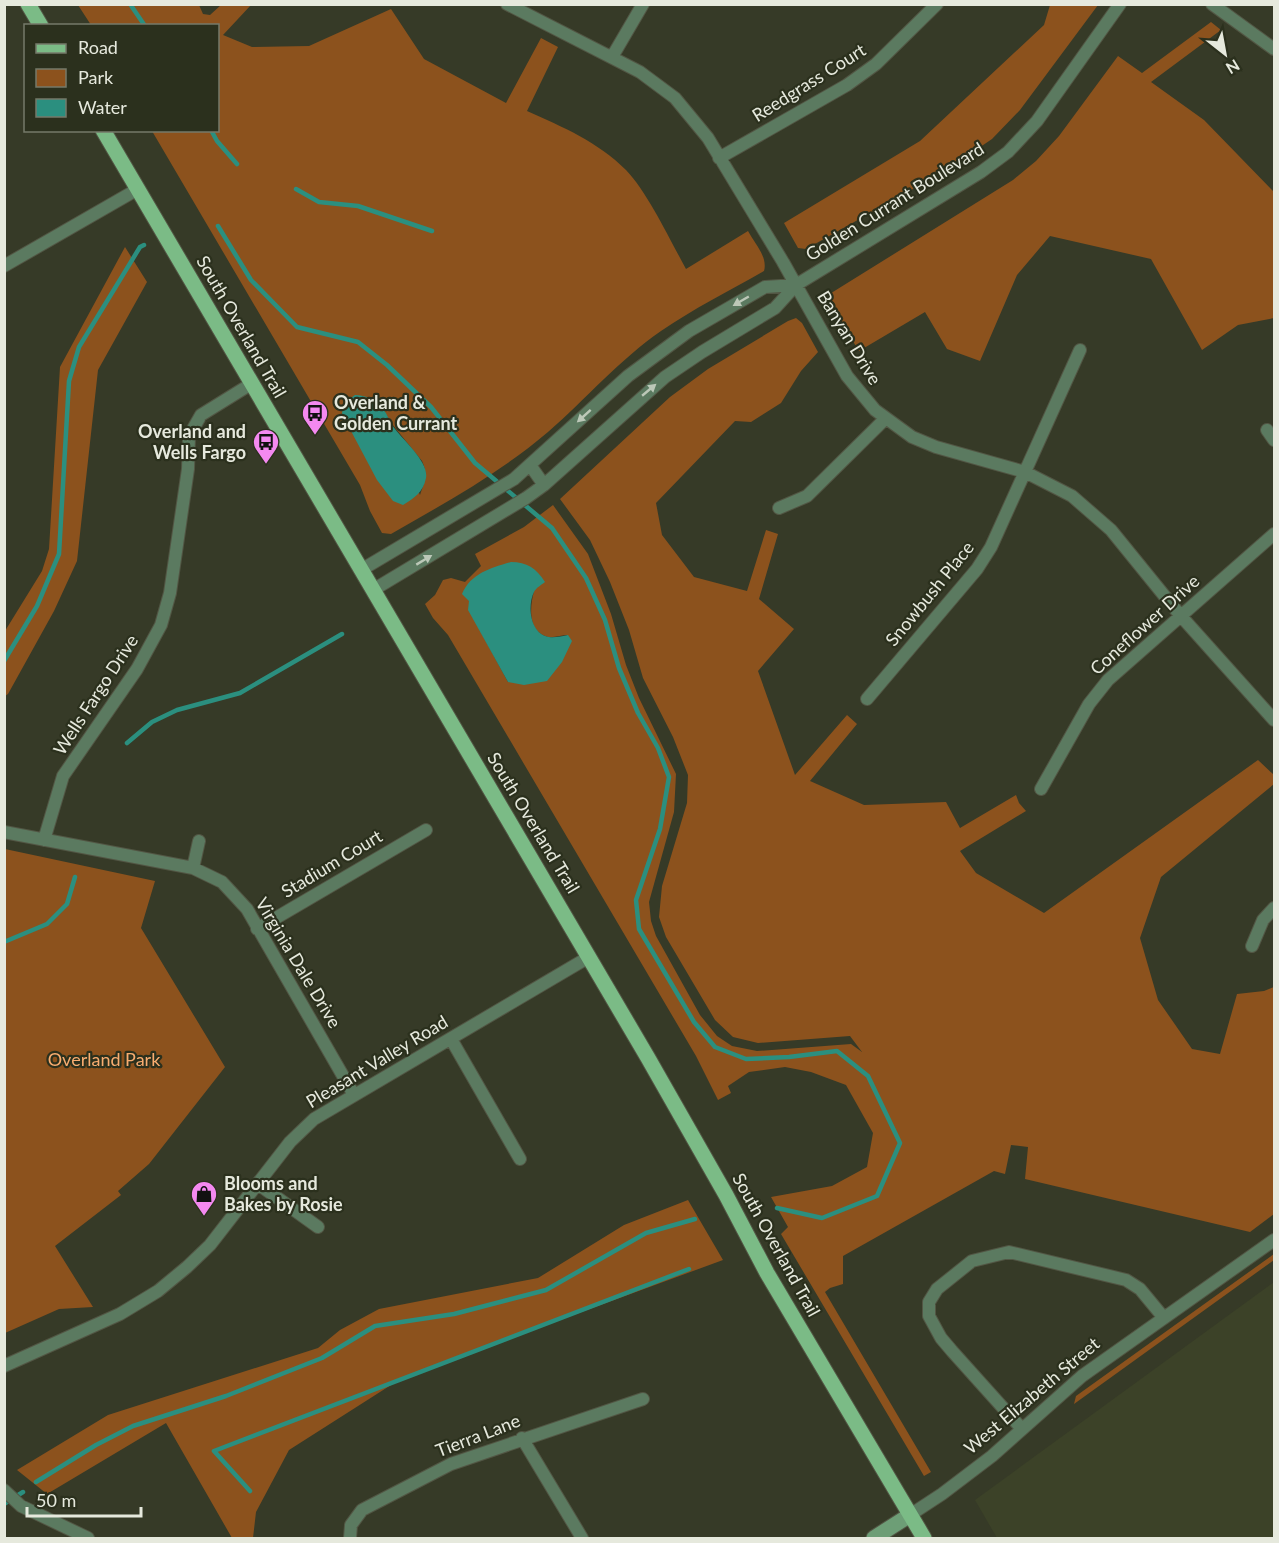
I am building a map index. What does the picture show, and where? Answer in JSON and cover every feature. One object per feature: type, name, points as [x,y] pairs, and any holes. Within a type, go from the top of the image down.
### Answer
[{"type":"main road","points":[[28,4],[40,24]]},
{"type":"main road","name":"South Overland Trail","points":[[104,132],[589,957],[726,1195],[747,1238],[924,1539]]},
{"type":"main road","name":"West Elizabeth Street","points":[[874,1539],[910,1515]]},
{"type":"street","name":"Banyan Drive","points":[[507,4],[640,72],[675,98],[708,138],[861,395],[885,419],[912,437],[936,447],[1025,472],[1056,486],[1091,511],[1111,530],[1180,615],[1275,720]]},
{"type":"street","points":[[612,57],[643,4]]},
{"type":"street","name":"Reedgrass Court","points":[[719,159],[847,85],[876,64],[937,4]]},
{"type":"street","name":"Golden Currant Boulevard","points":[[373,590],[526,498],[544,485],[665,377],[775,308],[796,285],[981,172],[1008,152],[1037,121],[1120,4]]},
{"type":"street","points":[[1212,4],[1275,49]]},
{"type":"street","points":[[4,266],[138,189]]},
{"type":"street","name":"Golden Currant Boulevard","points":[[361,570],[514,479],[628,376],[689,331],[765,287],[796,285]]},
{"type":"street","name":"Snowbush Place","points":[[867,699],[977,569],[991,547],[1080,350]]},
{"type":"street","name":"Wells Fargo Drive","points":[[44,840],[63,776],[137,669],[161,625],[170,593],[188,469],[189,435],[201,415],[251,384]]},
{"type":"street","points":[[779,508],[807,496],[885,419]]},
{"type":"street","points":[[530,465],[544,485]]},
{"type":"street","name":"Coneflower Drive","points":[[1041,789],[1089,704],[1108,680],[1275,534]]},
{"type":"street","name":"Stadium Court","points":[[257,929],[426,830]]},
{"type":"street","name":"Virginia Dale Drive","points":[[4,832],[193,868],[222,882],[247,909],[354,1095]]},
{"type":"street","points":[[193,868],[199,841]]},
{"type":"street","points":[[1252,946],[1263,920],[1275,908]]},
{"type":"street","name":"Pleasant Valley Road","points":[[4,1366],[120,1314],[158,1291],[188,1267],[210,1245],[290,1142],[314,1119],[589,957]]},
{"type":"street","points":[[451,1039],[520,1159]]},
{"type":"street","points":[[258,1184],[318,1227]]},
{"type":"street","name":"West Elizabeth Street","points":[[910,1515],[951,1488],[1082,1376],[1275,1240]]},
{"type":"street","points":[[1022,1429],[941,1338],[929,1316],[929,1302],[937,1289],[972,1261],[1009,1252],[1126,1280],[1140,1289],[1164,1318]]},
{"type":"street","name":"Tierra Lane","points":[[350,1539],[351,1525],[362,1510],[451,1464],[522,1438],[643,1400]]},
{"type":"street","points":[[522,1438],[582,1539]]},
{"type":"street","points":[[6,1492],[21,1506],[88,1539]]},
{"type":"shaded area","points":[[1274,1282],[1274,1538],[997,1538],[975,1500]]},
{"type":"green space","points":[[78,5],[199,5],[203,14],[210,15],[221,5],[251,5],[223,35],[252,47],[309,46],[391,9],[424,59],[506,103],[541,38],[558,47],[527,111],[592,143],[626,170],[650,204],[686,269],[748,231],[763,256],[764,271],[686,315],[646,342],[530,447],[472,487],[391,534],[382,533],[360,485],[153,132],[219,132],[219,24],[90,24]],"holes":[[[388,419],[422,461],[425,470],[420,495]]]},
{"type":"green space","points":[[1050,5],[1098,5],[1020,110],[992,139],[945,171],[806,249],[798,248],[784,223],[920,141],[1044,25]]},
{"type":"green space","points":[[1211,22],[1221,30],[1151,82],[1204,120],[1274,192],[1274,318],[1238,325],[1202,350],[1151,259],[1050,236],[1017,275],[980,361],[947,349],[925,312],[859,351],[828,301],[828,295],[1013,180],[1036,161],[1059,136],[1118,56],[1142,73]]},
{"type":"green space","points":[[125,247],[147,282],[98,370],[77,561],[54,611],[5,696],[5,631],[42,571],[49,549],[60,367]]},
{"type":"green space","points":[[796,318],[802,323],[818,352],[801,371],[781,403],[751,422],[735,421],[656,503],[662,535],[694,577],[747,591],[766,530],[778,534],[759,599],[794,629],[758,671],[795,775],[847,715],[857,724],[810,781],[864,805],[946,802],[960,828],[1016,795],[1026,811],[960,851],[976,873],[1044,913],[1258,760],[1274,775],[1274,784],[1161,877],[1140,938],[1158,1000],[1192,1049],[1220,1054],[1237,994],[1264,991],[1274,987],[1274,1214],[1250,1232],[1025,1179],[1028,1147],[1011,1145],[1005,1174],[994,1171],[843,1256],[843,1284],[825,1292],[931,1472],[924,1476],[781,1234],[788,1227],[771,1197],[832,1186],[867,1167],[873,1133],[846,1085],[811,1072],[785,1067],[749,1072],[728,1086],[731,1093],[718,1100],[696,1056],[448,635],[433,618],[425,604],[435,595],[443,580],[451,578],[465,582],[481,566],[475,554],[524,527],[553,505],[588,554],[639,698],[676,774],[674,812],[649,902],[651,921],[656,936],[700,1015],[717,1036],[732,1046],[757,1051],[851,1044],[862,1052],[850,1036],[758,1043],[733,1037],[715,1020],[666,937],[659,917],[662,886],[687,803],[688,775],[673,737],[643,678],[629,630],[610,582],[590,540],[560,499],[670,397],[708,369]],"holes":[[[534,591],[531,611],[536,630],[548,637],[568,635],[508,682],[469,610],[469,601]]]},
{"type":"green space","name":"Overland Park","points":[[5,849],[155,881],[141,928],[225,1067],[149,1164],[118,1191],[121,1195],[55,1246],[93,1307],[59,1309],[5,1333]]},
{"type":"green space","points":[[688,1200],[723,1260],[402,1378],[289,1450],[256,1512],[253,1538],[232,1538],[166,1423],[47,1494],[17,1470],[108,1415],[318,1348],[340,1330],[379,1309],[538,1278],[624,1225]]},
{"type":"green space","points":[[1274,1254],[1274,1260],[1074,1404],[1076,1396]]},
{"type":"water","points":[[355,395],[378,403],[393,427],[424,465],[426,478],[423,488],[403,505],[393,501],[377,480],[342,414],[343,404]]},
{"type":"water","points":[[511,562],[531,567],[545,582],[535,591],[531,605],[532,619],[538,631],[549,637],[568,635],[572,641],[562,662],[547,681],[524,685],[508,682],[468,610],[469,601],[462,594],[476,576]]},
{"type":"waterway","points":[[130,4],[144,24]]},
{"type":"waterway","points":[[212,132],[237,164]]},
{"type":"waterway","points":[[296,189],[319,202],[358,206],[432,231]]},
{"type":"waterway","points":[[218,226],[251,280],[297,327],[358,342],[387,365],[431,407],[475,463],[552,528],[586,578],[605,620],[619,668],[638,713],[658,748],[669,777],[660,829],[636,900],[639,929],[694,1022],[715,1047],[746,1059],[837,1051],[868,1076],[900,1143],[877,1196],[822,1218],[777,1208]]},
{"type":"waterway","points":[[4,661],[37,606],[59,554],[69,381],[79,347],[140,247],[144,245]]},
{"type":"waterway","points":[[127,743],[152,722],[177,710],[240,693],[342,634]]},
{"type":"waterway","points":[[4,942],[47,924],[67,904],[75,877]]},
{"type":"waterway","points":[[36,1482],[96,1445],[133,1426],[226,1396],[322,1358],[375,1326],[454,1314],[546,1290],[646,1233],[695,1219]]},
{"type":"waterway","points":[[250,1491],[214,1451],[689,1269]]},
{"type":"waterway","points":[[4,1504],[23,1492]]},
{"type":"place","name":"Overland & Golden Currant","points":[[315,436]]},
{"type":"place","name":"Overland and Wells Fargo","points":[[266,465]]},
{"type":"place","name":"Blooms and Bakes by Rosie","points":[[204,1217]]}]
